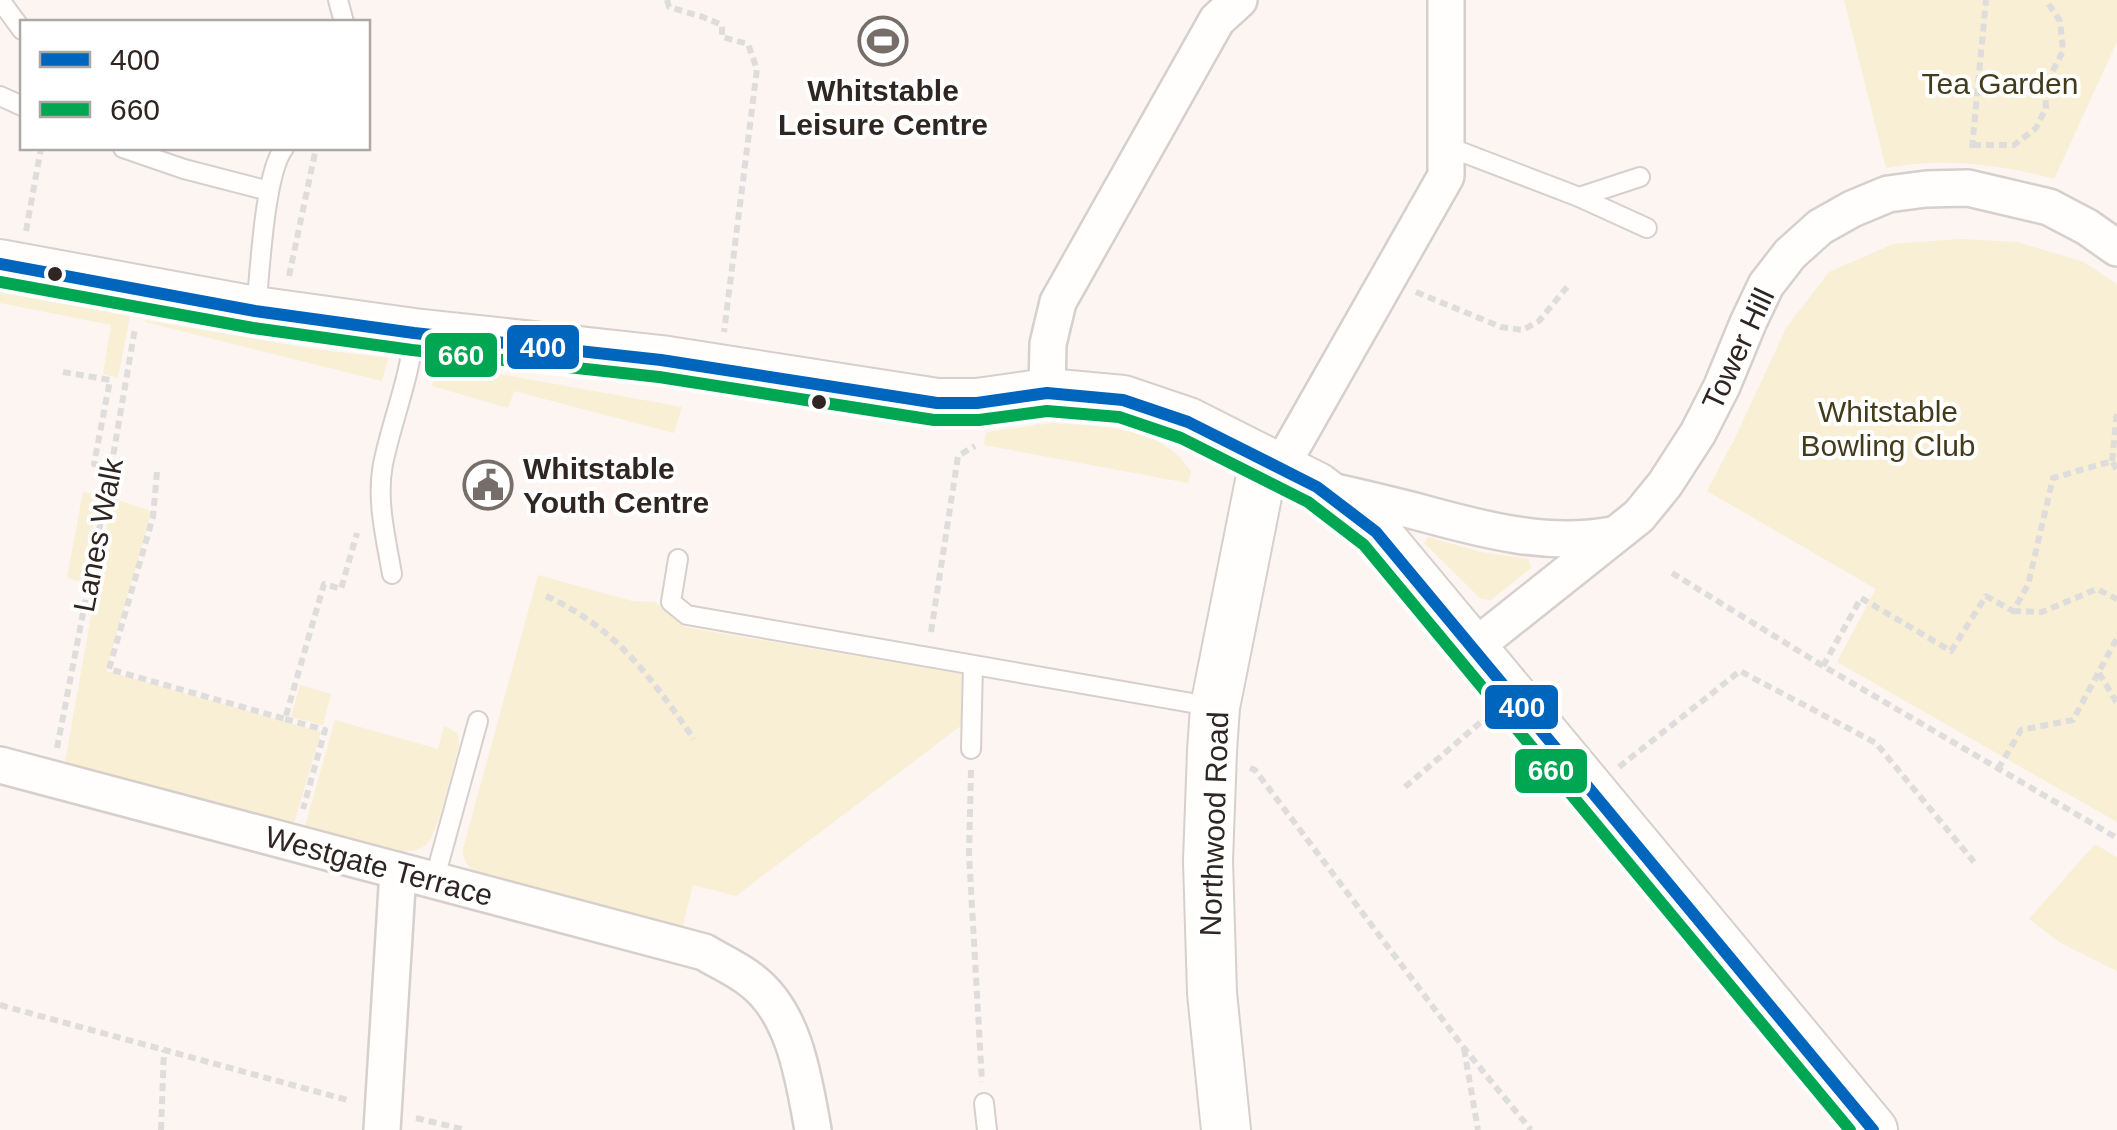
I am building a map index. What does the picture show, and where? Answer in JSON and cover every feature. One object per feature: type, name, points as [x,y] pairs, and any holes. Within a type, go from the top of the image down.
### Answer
[{"type":"main road","points":[[13,250],[137,289],[256,310],[414,333],[661,360],[937,402],[977,402],[1046,393],[1123,400],[1188,422],[1287,472],[1376,532],[1873,1130]]},
{"type":"main road","name":"Northwood Road","points":[[1226,1130],[1211,974],[1208,861],[1213,729],[1287,472]]},
{"type":"street","points":[[1046,393],[1048,344],[1058,302],[1217,20],[1239,0]]},
{"type":"street","points":[[1446,0],[1446,176],[1287,472],[1480,530],[1556,540],[1614,535]]},
{"type":"street","name":"Tower Hill","points":[[1472,649],[1640,516],[1698,433],[1766,285],[1790,254],[1820,227],[1888,194],[1968,188],[2048,207],[2088,227],[2117,248]]},
{"type":"street","name":"Westgate Terrace","points":[[0,766],[704,952],[752,980],[772,1002],[789,1033],[813,1130]]},
{"type":"street","points":[[383,1120],[398,871]]},
{"type":"lane","points":[[0,0],[20,27]]},
{"type":"lane","points":[[1446,146],[1580,197],[1647,228]]},
{"type":"lane","points":[[129,150],[184,169],[269,190]]},
{"type":"lane","points":[[256,310],[269,190],[282,150]]},
{"type":"lane","points":[[1580,197],[1640,177]]},
{"type":"lane","points":[[392,574],[382,516],[382,468],[412,359],[414,333]]},
{"type":"lane","points":[[678,559],[671,602],[686,614],[973,665],[1213,729]]},
{"type":"lane","points":[[972,749],[973,665]]},
{"type":"lane","points":[[434,880],[478,721]]},
{"type":"lane","points":[[984,1103],[987,1130]]},
{"type":"path","points":[[668,0],[668,7],[722,25],[722,36],[748,44],[757,69],[722,350]]},
{"type":"path","points":[[1968,188],[1986,0]]},
{"type":"path","points":[[1973,145],[2014,146],[2036,128],[2046,108],[2046,86],[2063,51],[2060,21],[2046,0]]},
{"type":"path","points":[[13,250],[40,150]]},
{"type":"path","points":[[1387,280],[1501,327],[1523,330],[1539,321],[1567,287]]},
{"type":"path","name":"Lanes Walk","points":[[52,779],[112,468],[136,324],[137,289]]},
{"type":"path","points":[[63,372],[110,380],[94,464],[112,468]]},
{"type":"path","points":[[2117,412],[2112,462],[2117,470]]},
{"type":"path","points":[[927,657],[958,456],[975,446]]},
{"type":"path","points":[[2013,610],[2028,585],[2053,478],[2112,462]]},
{"type":"path","points":[[285,718],[324,584],[341,589],[371,482],[382,468]]},
{"type":"path","points":[[157,472],[153,517],[110,669],[325,730],[294,843]]},
{"type":"path","points":[[1672,574],[2117,838]]},
{"type":"path","points":[[1823,666],[1861,598],[1952,650],[1986,596],[2013,610],[2042,612],[2096,590],[2117,599]]},
{"type":"path","points":[[546,596],[600,626],[656,686],[694,739]]},
{"type":"path","points":[[1998,769],[2021,730],[2073,720],[2117,638]]},
{"type":"path","points":[[1590,789],[1740,671],[1876,743],[1974,862]]},
{"type":"path","points":[[2099,672],[2117,703]]},
{"type":"path","points":[[1404,787],[1512,696]]},
{"type":"path","points":[[1213,729],[1255,770],[1464,1048],[1531,1130]]},
{"type":"path","points":[[972,749],[969,854],[984,1103]]},
{"type":"path","points":[[0,1004],[164,1050],[383,1120],[466,1130]]},
{"type":"path","points":[[1464,1048],[1478,1130]]},
{"type":"path","points":[[161,1130],[164,1050]]},
{"type":"green space","name":"Tea Garden","points":[[1844,0],[2117,0],[2117,42],[2054,179],[1970,164],[1886,168]]},
{"type":"green space","name":"Whitstable Bowling Club","points":[[1960,239],[2017,242],[2084,262],[2117,284],[2117,822],[1837,662],[1876,589],[1707,491],[1786,328],[1829,272],[1893,244]]},
{"type":"green space","points":[[0,292],[130,316],[118,378],[103,374],[111,325],[0,303]]},
{"type":"green space","points":[[145,320],[314,349],[388,358],[382,381]]},
{"type":"green space","points":[[438,363],[682,407],[674,433],[514,391],[508,408],[432,386]]},
{"type":"green space","points":[[1053,423],[1117,429],[1148,437],[1181,459],[1191,471],[1188,483],[984,445],[986,432]]},
{"type":"green space","points":[[83,492],[98,495],[84,582],[67,578]]},
{"type":"green space","points":[[112,498],[151,514],[106,671],[321,732],[294,823],[65,762]]},
{"type":"green space","points":[[1428,537],[1481,552],[1529,559],[1531,568],[1491,600],[1481,599],[1424,543]]},
{"type":"green space","points":[[538,575],[632,601],[655,602],[685,627],[961,674],[962,725],[736,896],[693,885],[682,929],[477,873],[465,861],[464,845]]},
{"type":"green space","points":[[300,685],[331,694],[323,725],[291,717]]},
{"type":"green space","points":[[335,720],[438,749],[444,726],[458,733],[459,746],[441,813],[424,847],[397,851],[305,826]]},
{"type":"green space","points":[[2095,844],[2117,857],[2117,971],[2059,942],[2029,919]]},
{"type":"transit line","name":"400","points":[[0,264],[255,311],[661,360],[937,403],[977,403],[1047,393],[1123,400],[1188,422],[1317,487],[1376,532],[1873,1130]]},
{"type":"transit line","name":"660","points":[[0,282],[253,328],[659,377],[934,420],[979,420],[1047,411],[1119,417],[1181,438],[1308,502],[1364,545],[1850,1130]]},
{"type":"place","name":"Whitstable Leisure Centre","points":[[883,41]]},
{"type":"place","name":"Whitstable Youth Centre","points":[[488,485]]}]
